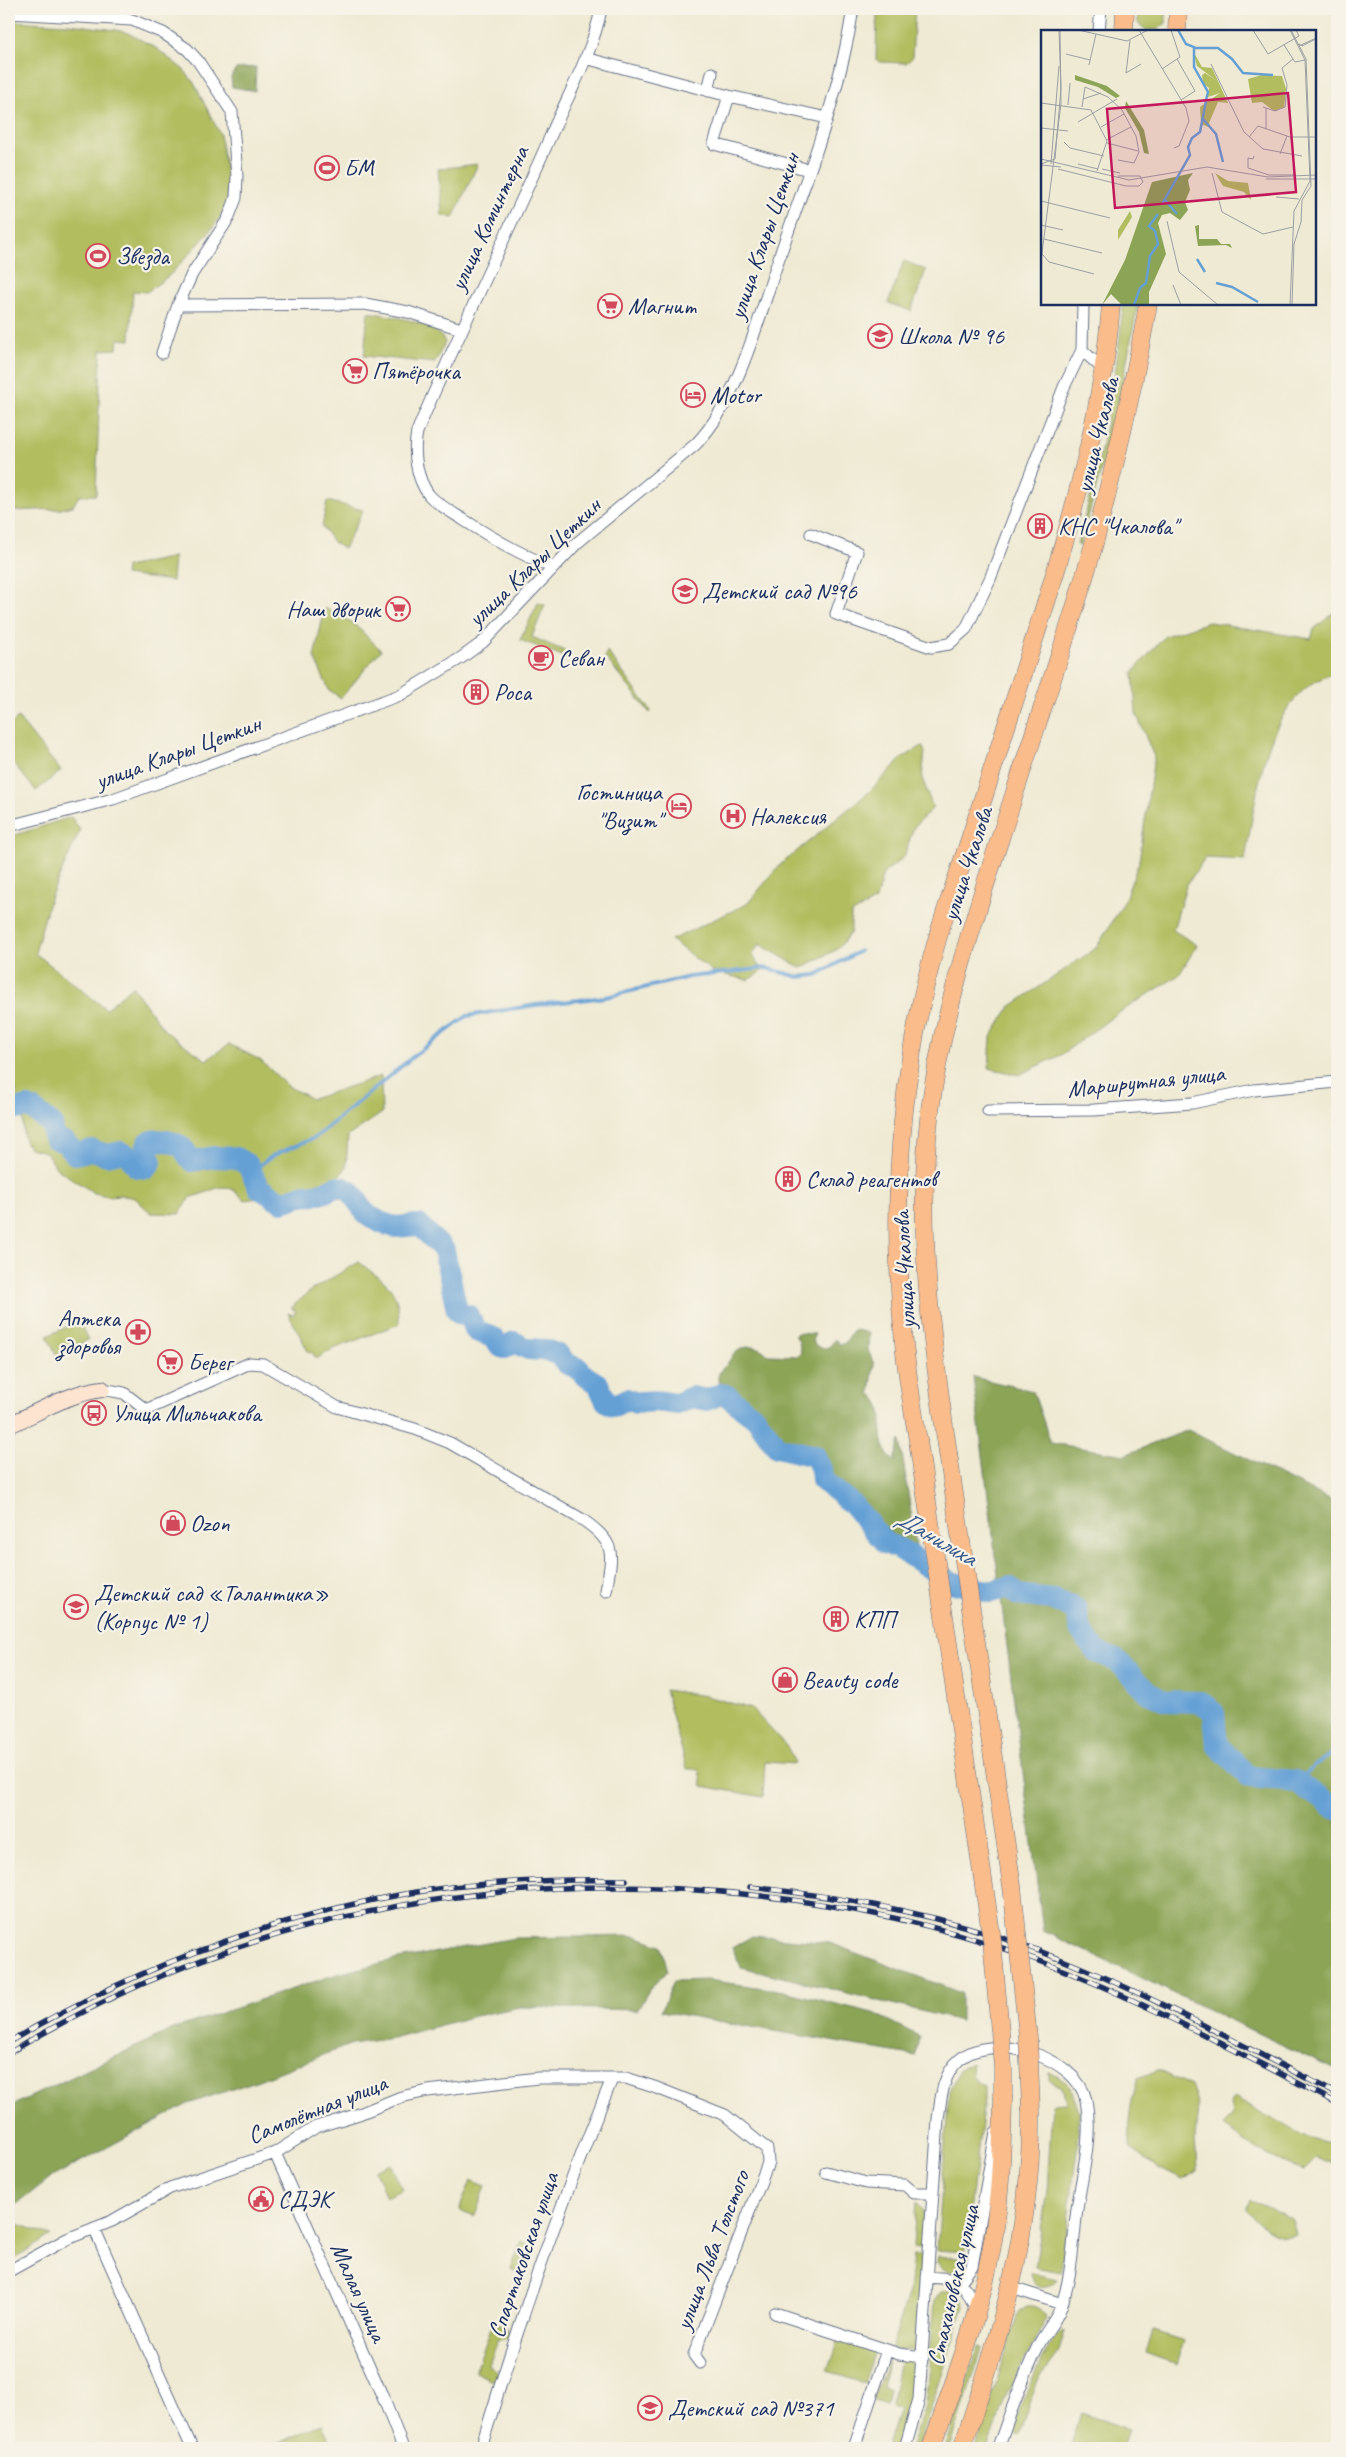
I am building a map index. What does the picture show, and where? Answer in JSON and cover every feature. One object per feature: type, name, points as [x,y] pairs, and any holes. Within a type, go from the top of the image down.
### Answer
[{"type":"main road","points":[[1125,18],[1134,30]]},
{"type":"main road","name":"улица Чкалова","points":[[1004,2099],[992,1940],[904,1345],[898,1237],[898,1171],[911,1053],[935,948],[1066,538],[1088,451],[1104,370],[1111,305]]},
{"type":"main road","name":"улица Чкалова","points":[[1012,2288],[1030,2184],[1031,2110],[1028,2036],[1012,1886],[931,1341],[924,1235],[928,1132],[938,1059],[963,956],[1092,550],[1136,374],[1148,305]]},
{"type":"main road","name":"Стахановская улица","points":[[931,2448],[967,2344],[993,2240],[1000,2178],[1004,2099]]},
{"type":"main road","points":[[962,2448],[997,2343],[1012,2288]]},
{"type":"street","name":"улица Коминтерна","points":[[552,567],[499,542],[448,510],[430,495],[420,479],[414,445],[417,432],[461,329],[527,189],[585,58],[601,9]]},
{"type":"street","name":"улица Клары Цеткин","points":[[9,826],[114,799],[400,695],[461,658],[483,642],[520,605],[552,567],[577,543],[676,461],[711,429],[726,402],[745,354],[827,118],[845,54],[853,9]]},
{"type":"street","points":[[1099,30],[1101,9]]},
{"type":"street","points":[[9,13],[132,20],[163,33],[187,49],[226,101],[232,112],[236,198],[228,219],[192,274],[178,305],[162,353]]},
{"type":"street","points":[[585,58],[728,96],[827,118]]},
{"type":"street","points":[[708,90],[712,73]]},
{"type":"street","points":[[728,96],[714,144],[809,170]]},
{"type":"street","points":[[178,305],[365,304],[408,312],[461,329]]},
{"type":"street","points":[[811,534],[857,552],[836,614],[931,647],[949,644],[958,638],[966,629],[990,579],[1064,387],[1082,350],[1083,305]]},
{"type":"street","points":[[1082,350],[1104,370]]},
{"type":"street","name":"Маршрутная улица","points":[[988,1111],[1060,1111],[1178,1104],[1254,1090],[1337,1082]]},
{"type":"street","points":[[9,1425],[68,1398],[87,1391],[102,1389],[124,1393],[146,1410],[250,1363],[263,1364],[338,1407],[415,1429],[450,1443],[583,1520],[600,1533],[610,1546],[611,1554],[606,1592]]},
{"type":"street","points":[[905,2448],[919,2399],[933,2193],[942,2095],[947,2075],[958,2060],[982,2048],[1008,2048],[1042,2057],[1067,2071],[1081,2087],[1085,2097],[1087,2129],[1073,2240],[1062,2304],[1021,2382],[998,2448]]},
{"type":"street","name":"Самолётная улица","points":[[9,2271],[67,2239],[112,2221],[170,2188],[275,2153],[316,2127],[359,2114],[401,2097],[428,2091],[538,2078],[626,2078],[725,2115],[767,2149]]},
{"type":"street","name":"Спартаковская улица","points":[[481,2448],[496,2398],[582,2150],[612,2079]]},
{"type":"street","points":[[927,2277],[953,2280],[963,2278],[972,2266],[1004,2099]]},
{"type":"street","name":"улица Льва Толстого","points":[[700,2363],[694,2355],[768,2163],[767,2149]]},
{"type":"street","name":"Малая улица","points":[[275,2153],[385,2402],[403,2448]]},
{"type":"street","points":[[826,2172],[866,2183],[905,2185],[914,2193],[933,2193]]},
{"type":"street","points":[[94,2228],[192,2448]]},
{"type":"street","points":[[953,2280],[965,2287],[976,2310]]},
{"type":"street","points":[[1012,2288],[1062,2304]]},
{"type":"street","points":[[775,2313],[887,2350],[923,2356]]},
{"type":"street","points":[[854,2448],[887,2350]]},
{"type":"green space","points":[[877,9],[915,9],[912,58],[906,63],[879,62],[876,59]]},
{"type":"green space","points":[[1137,9],[1166,9],[1166,23],[1157,30],[1146,30],[1138,23]]},
{"type":"green space","name":"Звезда","points":[[9,21],[69,24],[116,30],[128,33],[156,48],[184,70],[194,83],[220,134],[228,185],[227,201],[221,217],[205,237],[170,275],[147,292],[133,291],[130,340],[118,339],[117,349],[101,350],[96,495],[79,496],[73,506],[61,509],[9,511]]},
{"type":"green space","points":[[256,67],[255,91],[232,87],[231,77],[236,69]]},
{"type":"green space","points":[[478,164],[453,218],[442,215],[438,169]]},
{"type":"green space","points":[[904,261],[926,270],[911,311],[888,303]]},
{"type":"green space","points":[[1123,305],[1138,305],[1116,416],[1080,546],[1077,544],[1100,455],[1120,335]]},
{"type":"green space","points":[[368,312],[422,324],[440,335],[445,342],[435,363],[364,356]]},
{"type":"green space","points":[[327,501],[363,510],[344,549],[333,542],[322,526]]},
{"type":"green space","points":[[174,557],[172,581],[125,575],[126,567]]},
{"type":"green space","points":[[538,603],[545,605],[532,637],[567,652],[565,657],[520,640]]},
{"type":"green space","points":[[325,608],[353,623],[381,650],[341,698],[329,690],[314,657]]},
{"type":"green space","points":[[1337,610],[1337,673],[1313,683],[1294,701],[1279,723],[1268,749],[1260,778],[1245,860],[1205,858],[1186,886],[1173,930],[1197,945],[1179,975],[1114,1016],[1061,1055],[1019,1075],[989,1068],[991,1037],[1010,1007],[1096,948],[1123,904],[1139,862],[1154,757],[1136,713],[1133,672],[1165,636],[1209,622],[1311,639],[1314,629]]},
{"type":"green space","points":[[607,651],[651,711],[650,713],[605,657]]},
{"type":"green space","points":[[18,718],[61,771],[36,791],[9,758],[9,726]]},
{"type":"green space","points":[[922,746],[925,752],[922,778],[933,808],[914,827],[904,857],[883,874],[876,900],[851,914],[851,932],[838,949],[801,968],[759,944],[753,955],[762,971],[748,980],[713,972],[671,940],[747,904],[780,865],[869,792],[901,759]]},
{"type":"green space","points":[[71,817],[80,830],[50,898],[35,953],[106,1009],[132,986],[165,1031],[206,1060],[229,1044],[260,1060],[289,1087],[312,1099],[381,1076],[382,1113],[348,1136],[346,1168],[319,1201],[285,1195],[244,1200],[237,1193],[225,1187],[191,1197],[179,1214],[151,1213],[135,1198],[94,1193],[57,1169],[46,1152],[29,1148],[23,1135],[23,1115],[9,1068],[9,837]]},
{"type":"green space","points":[[359,1262],[384,1281],[394,1293],[397,1301],[399,1324],[333,1349],[316,1359],[312,1352],[309,1353],[288,1313],[293,1315],[296,1311],[291,1308],[311,1290]]},
{"type":"green space","points":[[79,1321],[88,1340],[56,1355],[47,1336]]},
{"type":"green space","points":[[853,1331],[869,1333],[868,1350],[874,1364],[870,1393],[877,1400],[882,1417],[884,1444],[887,1453],[894,1461],[900,1440],[918,1559],[900,1546],[885,1541],[853,1501],[825,1478],[820,1456],[811,1451],[787,1447],[778,1443],[771,1436],[758,1415],[736,1392],[726,1391],[718,1381],[720,1372],[732,1356],[747,1347],[758,1348],[768,1355],[797,1356],[801,1353],[799,1342],[795,1335],[797,1333],[815,1334],[812,1341],[818,1347],[827,1348],[835,1339],[839,1344],[844,1344]]},
{"type":"green space","points":[[973,1377],[1033,1391],[1051,1443],[1125,1455],[1188,1430],[1337,1503],[1337,2071],[1043,1931]]},
{"type":"green space","points":[[665,1690],[706,1696],[752,1709],[788,1748],[795,1764],[765,1762],[763,1797],[702,1786],[699,1769],[687,1769]]},
{"type":"green space","points":[[635,1936],[661,1945],[668,1971],[651,1987],[637,2010],[520,2007],[475,2016],[392,2038],[352,2044],[256,2081],[188,2104],[50,2178],[17,2204],[9,2204],[9,2107],[173,2029],[334,1975],[393,1960],[515,1938]]},
{"type":"green space","points":[[752,1936],[830,1943],[961,1993],[961,2021],[741,1967],[732,1948]]},
{"type":"green space","points":[[708,1980],[784,1991],[873,2013],[919,2036],[916,2056],[661,2011],[674,1981]]},
{"type":"green space","points":[[971,2063],[973,2078],[984,2086],[984,2100],[965,2252],[937,2250],[949,2092],[959,2070]]},
{"type":"green space","points":[[1158,2070],[1191,2086],[1198,2106],[1195,2138],[1197,2171],[1183,2180],[1156,2167],[1130,2148],[1130,2113],[1138,2078]]},
{"type":"green space","points":[[1049,2072],[1059,2076],[1071,2087],[1079,2112],[1077,2151],[1061,2272],[1035,2267],[1047,2192],[1052,2104],[1066,2103],[1062,2087],[1049,2080]]},
{"type":"green space","points":[[1234,2098],[1308,2138],[1335,2146],[1337,2148],[1337,2166],[1317,2157],[1304,2170],[1282,2162],[1242,2140],[1224,2125],[1233,2114],[1231,2103]]},
{"type":"green space","points":[[391,2164],[402,2190],[386,2197],[375,2171]]},
{"type":"green space","points":[[471,2180],[486,2186],[475,2216],[459,2210]]},
{"type":"green space","points":[[1250,2199],[1265,2204],[1293,2220],[1297,2234],[1282,2236],[1263,2226],[1246,2210]]},
{"type":"green space","points":[[916,2201],[924,2211],[922,2248],[913,2247]]},
{"type":"green space","points":[[9,2221],[51,2235],[9,2263]]},
{"type":"green space","points":[[521,2242],[528,2245],[518,2273],[511,2269]]},
{"type":"green space","points":[[913,2255],[921,2255],[916,2351],[891,2349],[909,2291]]},
{"type":"green space","points":[[938,2256],[967,2259],[962,2267],[951,2271],[941,2267],[937,2262]]},
{"type":"green space","points":[[1030,2273],[1058,2279],[1050,2286],[1041,2287],[1034,2283]]},
{"type":"green space","points":[[952,2290],[960,2296],[964,2306],[918,2448],[911,2448],[925,2406],[935,2301],[942,2292]]},
{"type":"green space","points":[[1026,2306],[1038,2308],[1042,2312],[1046,2317],[1043,2327],[1012,2383],[988,2448],[976,2448],[1018,2313]]},
{"type":"green space","points":[[493,2322],[505,2327],[510,2338],[498,2340],[489,2365],[499,2374],[496,2382],[475,2372]]},
{"type":"green space","points":[[1065,2331],[1059,2351],[1038,2380],[1020,2435],[1012,2432],[1041,2360],[1057,2336]]},
{"type":"green space","points":[[1153,2331],[1184,2341],[1177,2364],[1146,2353]]},
{"type":"green space","points":[[839,2336],[876,2348],[864,2383],[827,2371]]},
{"type":"green space","points":[[978,2348],[982,2349],[950,2448],[945,2448]]},
{"type":"green space","points":[[890,2358],[882,2386],[889,2390],[886,2405],[871,2400]]},
{"type":"green space","points":[[912,2358],[916,2362],[915,2373],[906,2416],[896,2448],[886,2448],[899,2409],[891,2406],[899,2365],[902,2360]]},
{"type":"green space","points":[[1081,2413],[1128,2429],[1122,2448],[1070,2448]]},
{"type":"green space","points":[[322,2424],[329,2440],[310,2448],[281,2448],[279,2443]]},
{"type":"waterway","points":[[251,1171],[274,1155],[316,1137],[415,1055],[467,1016],[536,1005],[606,997],[689,977],[766,968],[799,977],[816,975],[860,951]]},
{"type":"waterway","name":"Данилиха","points":[[16,1109],[28,1107],[52,1124],[54,1138],[66,1143],[75,1154],[92,1150],[107,1155],[121,1152],[128,1155],[137,1167],[147,1168],[151,1162],[146,1149],[148,1142],[157,1140],[168,1141],[182,1148],[192,1161],[215,1157],[236,1158],[248,1165],[259,1188],[282,1202],[300,1196],[323,1193],[335,1187],[344,1188],[351,1192],[367,1215],[382,1223],[395,1227],[419,1225],[444,1250],[457,1310],[460,1314],[469,1316],[476,1331],[492,1337],[501,1347],[505,1348],[514,1342],[528,1349],[546,1350],[559,1355],[567,1364],[578,1368],[585,1376],[598,1384],[606,1401],[614,1406],[627,1399],[636,1403],[656,1401],[677,1404],[692,1397],[707,1400],[721,1394],[726,1395],[756,1418],[777,1447],[815,1456],[821,1469],[822,1480],[853,1505],[885,1543],[900,1549],[951,1582],[990,1592],[1009,1587],[1018,1595],[1052,1599],[1076,1609],[1080,1629],[1096,1652],[1117,1660],[1148,1693],[1166,1701],[1198,1702],[1207,1706],[1214,1713],[1217,1745],[1250,1777],[1295,1781],[1337,1809]]},
{"type":"waterway","points":[[1295,1781],[1337,1749]]},
{"type":"railway","points":[[9,2042],[112,1988],[167,1964],[222,1942],[336,1908],[452,1887],[539,1881],[626,1880]]},
{"type":"railway","points":[[750,1887],[865,1903],[941,1920],[1015,1942],[1125,1987],[1337,2094]]},
{"type":"railway","points":[[9,2053],[95,2006],[184,1967],[274,1936],[367,1912],[461,1896],[557,1888],[654,1888],[752,1895],[822,1904],[891,1917],[959,1934],[1026,1956],[1106,1988],[1222,2044],[1337,2103]]},
{"type":"place","name":"БМ","points":[[327,168]]},
{"type":"place","name":"Звезда","points":[[98,256]]},
{"type":"place","name":"Магнит","points":[[610,306]]},
{"type":"place","name":"Школа № 96","points":[[880,336]]},
{"type":"place","name":"Пятёрочка","points":[[355,371]]},
{"type":"place","name":"Motor","points":[[693,395]]},
{"type":"place","name":"КНС \"Чкалова\"","points":[[1040,526]]},
{"type":"place","name":"Детский сад №96","points":[[685,591]]},
{"type":"place","name":"Наш дворик","points":[[398,609]]},
{"type":"place","name":"Севан","points":[[541,658]]},
{"type":"place","name":"Роса","points":[[476,692]]},
{"type":"place","name":"Гостиница \"Визит\"","points":[[679,806]]},
{"type":"place","name":"Налексия","points":[[733,816]]},
{"type":"place","name":"Склад реагентов","points":[[788,1179]]},
{"type":"place","name":"Аптека здоровья","points":[[138,1332]]},
{"type":"place","name":"Берег","points":[[170,1362]]},
{"type":"place","name":"Улица Мильчакова","points":[[94,1413]]},
{"type":"place","name":"Ozon","points":[[173,1523]]},
{"type":"place","name":"Детский сад «Талантика» (Корпус № 1)","points":[[76,1607]]},
{"type":"place","name":"КПП","points":[[836,1619]]},
{"type":"place","name":"Beauty code","points":[[785,1680]]},
{"type":"place","name":"СДЭК","points":[[261,2199]]},
{"type":"place","name":"Детский сад №371","points":[[650,2408]]}]
